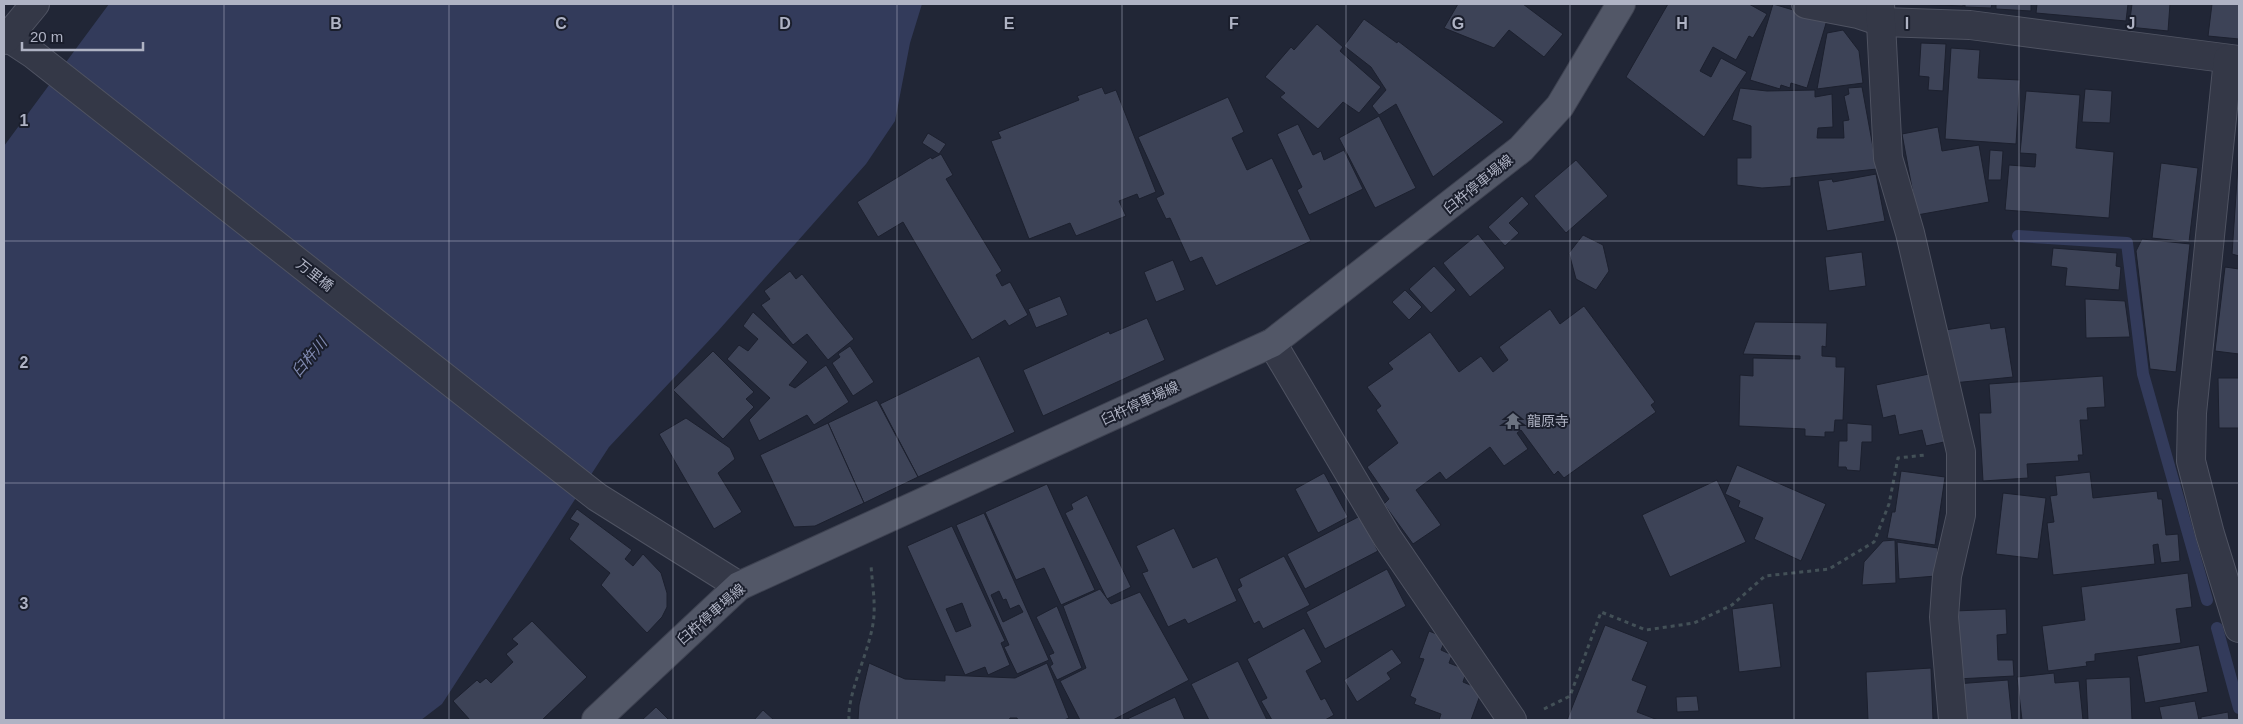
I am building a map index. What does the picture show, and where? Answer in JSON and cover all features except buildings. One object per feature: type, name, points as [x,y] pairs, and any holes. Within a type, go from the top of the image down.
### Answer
[{"type":"main road","name":"臼杵停車場線","points":[[596,720],[739,586],[1272,343],[1521,149],[1560,106],[1621,4]]},
{"type":"street","points":[[5,38],[35,4]]},
{"type":"street","points":[[1806,4],[1858,14],[1881,13],[2234,59],[2192,412],[2191,461],[2210,534],[2239,628]]},
{"type":"street","points":[[1881,13],[1888,158],[1910,233],[1960,452],[1961,515],[1948,576],[1944,617],[1953,720]]},
{"type":"street","name":"万里橋","points":[[5,38],[33,54],[597,497],[739,586]]},
{"type":"street","points":[[1272,343],[1386,537],[1524,716]]},
{"type":"path","points":[[1524,716],[1570,696],[1601,612],[1646,630],[1694,623],[1732,605],[1765,576],[1829,568],[1874,542],[1889,504],[1898,458],[1960,452]]},
{"type":"path","points":[[850,720],[848,709],[864,659],[874,615],[869,527]]},
{"type":"water","name":"臼杵川","points":[[109,4],[922,4],[910,43],[895,121],[866,164],[718,331],[609,447],[442,704],[421,720],[4,720],[4,146]]},
{"type":"waterway","points":[[2018,236],[2127,243],[2143,374],[2207,600]]},
{"type":"waterway","points":[[2217,628],[2239,708]]},
{"type":"place","name":"龍原寺","points":[[1513,421]]}]
